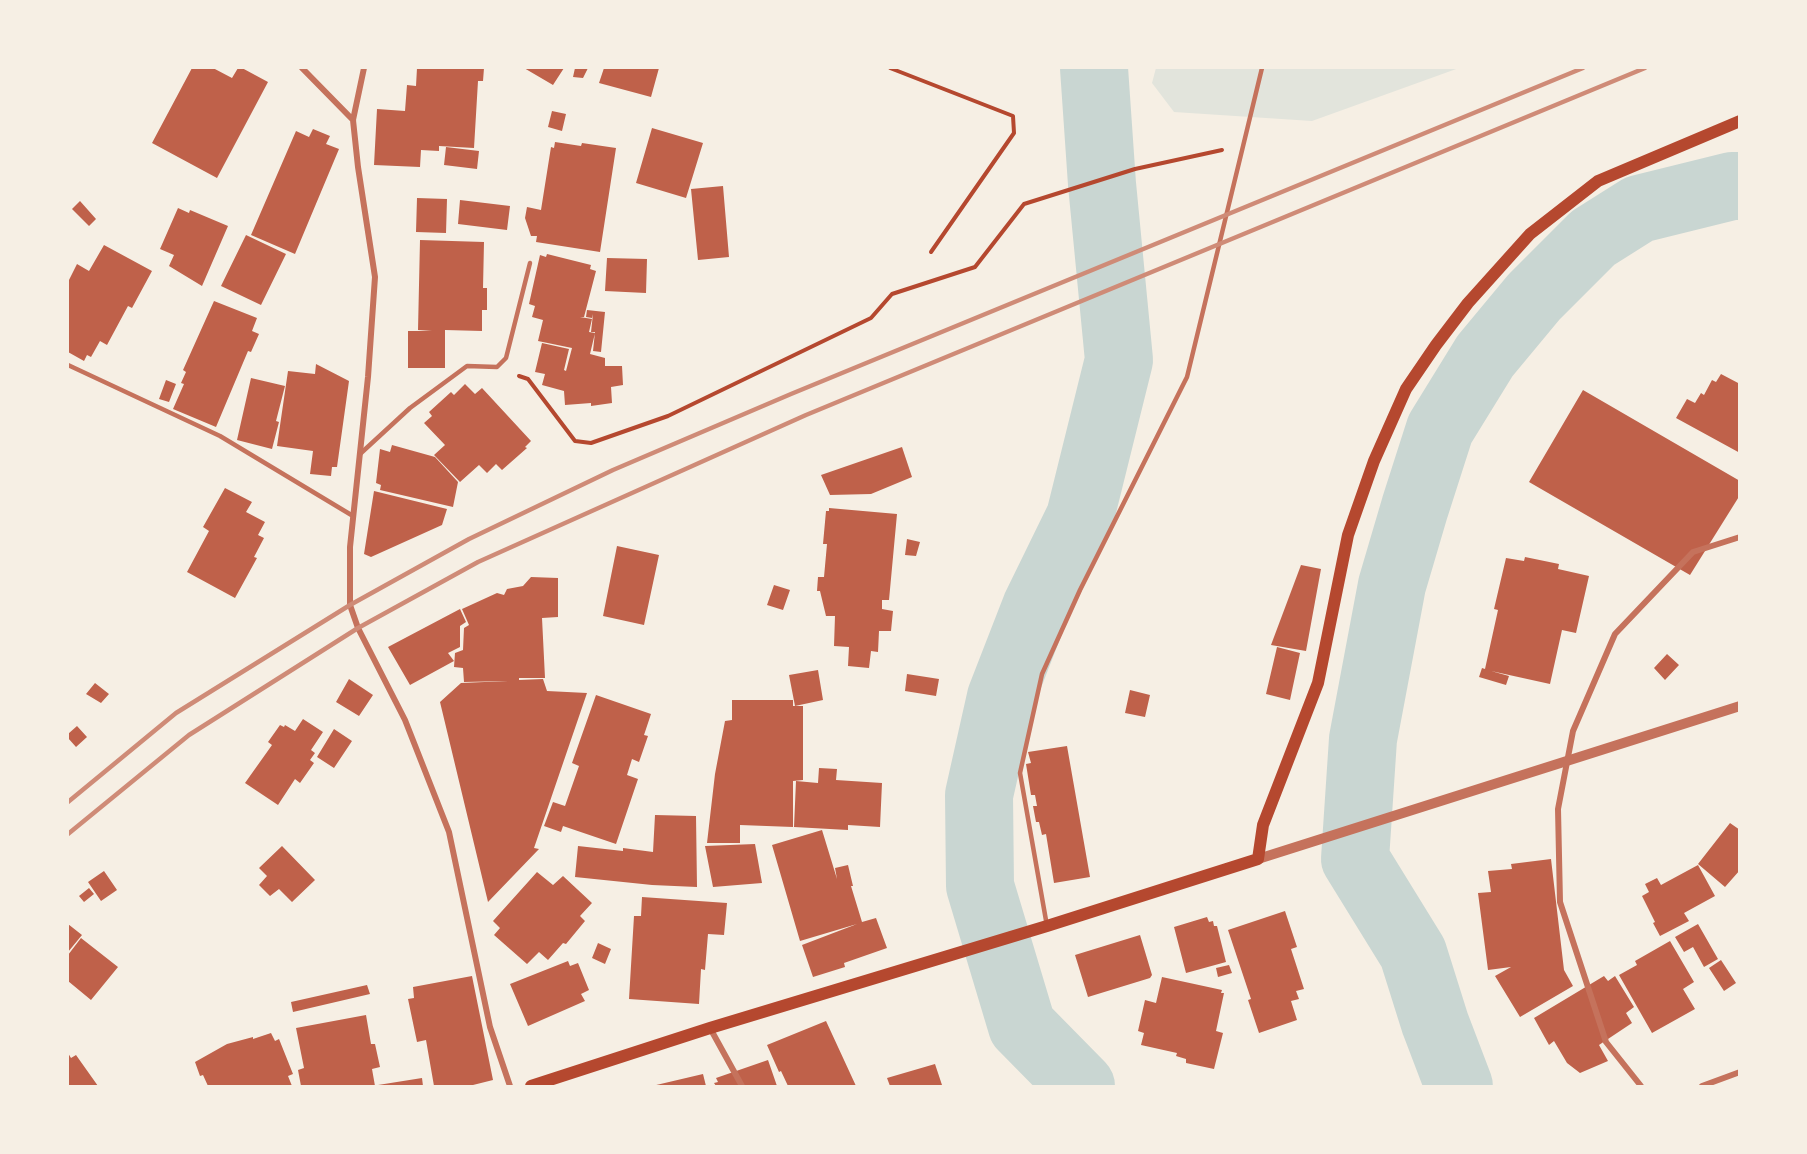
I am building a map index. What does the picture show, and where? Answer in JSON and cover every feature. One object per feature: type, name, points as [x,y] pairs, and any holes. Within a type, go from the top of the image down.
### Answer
[{"type":"main road","points":[[531,1086],[710,1028],[1047,926],[1258,859],[1263,825],[1318,683],[1348,535],[1374,461],[1406,389],[1468,303],[1530,234],[1598,181],[1740,121]]},
{"type":"street","points":[[302,68],[353,120]]},
{"type":"street","points":[[364,68],[353,120],[375,277],[368,377],[350,547],[350,605],[358,628],[405,720],[448,832],[490,1027],[510,1086]]},
{"type":"street","points":[[1641,1086],[1606,1042],[1560,902],[1558,809],[1573,731],[1615,634],[1693,552],[1740,537]]},
{"type":"street","points":[[1258,859],[1740,706]]},
{"type":"street","points":[[710,1028],[742,1086]]},
{"type":"street","points":[[1702,1086],[1740,1072]]},
{"type":"lane","points":[[1047,926],[1020,772],[1042,674],[1080,590],[1187,377],[1262,68]]},
{"type":"lane","points":[[359,455],[410,408],[467,366],[497,367],[506,358],[530,262]]},
{"type":"lane","points":[[68,365],[220,436],[353,516]]},
{"type":"path","points":[[890,68],[1013,116],[1014,133],[931,252]]},
{"type":"path","points":[[497,367],[528,379],[575,441],[591,443],[668,416],[871,318],[892,294],[975,267],[1024,204],[1135,169],[1243,145]]},
{"type":"shaded area","points":[[1156,68],[1459,68],[1312,121],[1174,112],[1152,83]]},
{"type":"building","points":[[192,68],[213,68],[232,78],[238,68],[242,68],[268,82],[217,178],[152,143]]},
{"type":"building","points":[[417,68],[484,68],[483,81],[478,81],[474,148],[439,146],[439,151],[421,150],[420,167],[374,165],[377,109],[405,111],[407,85],[416,86]]},
{"type":"building","points":[[524,68],[564,68],[553,85]]},
{"type":"building","points":[[575,68],[588,68],[583,78],[573,77]]},
{"type":"building","points":[[604,68],[659,68],[651,97],[599,83]]},
{"type":"building","points":[[552,111],[566,114],[562,131],[548,127]]},
{"type":"building","points":[[652,128],[703,143],[686,198],[636,183]]},
{"type":"building","points":[[313,129],[330,136],[326,144],[339,149],[295,254],[251,235],[296,131],[309,137]]},
{"type":"building","points":[[555,142],[616,148],[600,252],[536,242],[537,236],[531,236],[525,218],[527,207],[541,210],[551,147],[554,148]]},
{"type":"building","points":[[446,147],[479,151],[477,169],[444,165]]},
{"type":"building","points":[[723,186],[729,257],[698,260],[691,189]]},
{"type":"building","points":[[417,198],[447,199],[446,233],[416,232]]},
{"type":"building","points":[[460,200],[510,206],[507,230],[458,224]]},
{"type":"building","points":[[80,201],[96,219],[89,226],[72,209]]},
{"type":"building","points":[[178,208],[189,213],[190,210],[228,226],[202,286],[169,266],[174,255],[160,249]]},
{"type":"building","points":[[246,235],[286,254],[261,305],[221,286]]},
{"type":"building","points":[[420,240],[484,242],[483,288],[487,288],[487,310],[482,310],[482,331],[445,330],[445,368],[408,368],[408,331],[432,331],[418,330]]},
{"type":"building","points":[[104,245],[152,271],[132,308],[128,306],[107,345],[100,341],[91,357],[87,355],[84,361],[68,352],[68,282],[77,264],[89,271]]},
{"type":"building","points":[[547,254],[591,265],[590,269],[596,271],[584,317],[580,317],[592,319],[589,332],[595,333],[590,354],[605,358],[605,366],[622,366],[623,385],[611,387],[612,403],[591,406],[591,403],[565,405],[564,391],[542,385],[545,374],[535,372],[542,343],[569,349],[564,370],[566,371],[572,348],[538,341],[543,320],[532,317],[535,306],[529,304],[540,255],[546,257]]},
{"type":"building","points":[[607,258],[647,259],[646,293],[605,291]]},
{"type":"building","points":[[214,301],[257,318],[252,331],[259,334],[251,352],[248,351],[216,427],[173,409],[184,384],[181,383],[186,372],[183,370]]},
{"type":"building","points":[[587,310],[605,312],[601,352],[593,351],[595,332],[591,332],[593,314],[592,318],[586,317]]},
{"type":"building","points":[[316,364],[349,381],[337,467],[332,467],[331,476],[310,474],[313,451],[277,446],[288,371],[315,374]]},
{"type":"building","points":[[1721,374],[1740,384],[1740,453],[1676,418],[1687,399],[1695,403],[1701,393],[1704,395],[1712,380],[1716,382]]},
{"type":"building","points":[[251,378],[285,386],[272,449],[237,440]]},
{"type":"building","points":[[166,380],[176,384],[169,402],[159,399]]},
{"type":"building","points":[[465,384],[475,394],[482,388],[531,441],[525,447],[527,448],[502,470],[496,464],[487,473],[479,465],[460,482],[434,455],[445,445],[424,423],[432,416],[429,412],[451,392],[454,395]]},
{"type":"building","points":[[1583,390],[1740,481],[1740,495],[1690,575],[1529,482]]},
{"type":"building","points":[[392,445],[435,457],[458,482],[453,507],[380,490],[381,485],[376,483],[380,449],[390,452]]},
{"type":"building","points":[[902,447],[912,477],[871,494],[830,495],[821,475]]},
{"type":"building","points":[[225,488],[252,502],[246,512],[265,522],[258,535],[264,538],[254,557],[257,558],[235,598],[187,572],[209,531],[203,527]]},
{"type":"building","points":[[374,491],[447,509],[442,525],[371,557],[364,554]]},
{"type":"building","points":[[829,508],[897,514],[889,600],[882,600],[882,609],[893,611],[891,631],[879,631],[878,652],[871,651],[869,668],[848,666],[849,647],[834,646],[835,616],[826,616],[820,591],[817,591],[818,577],[824,577],[827,544],[823,544],[826,511],[829,511]]},
{"type":"building","points":[[907,539],[920,542],[916,556],[905,555]]},
{"type":"building","points":[[617,546],[659,555],[644,625],[603,616]]},
{"type":"building","points":[[1525,557],[1559,564],[1558,569],[1589,576],[1576,633],[1562,630],[1550,684],[1491,671],[1509,676],[1506,685],[1479,677],[1482,668],[1485,669],[1498,610],[1494,609],[1506,558],[1524,561]]},
{"type":"building","points":[[1301,565],[1321,569],[1306,651],[1271,645]]},
{"type":"building","points":[[531,577],[558,578],[558,617],[542,618],[545,678],[519,678],[519,680],[543,679],[547,691],[587,693],[534,848],[539,849],[488,902],[440,702],[461,683],[508,681],[464,682],[463,668],[454,667],[455,653],[463,650],[464,628],[469,625],[462,609],[497,593],[504,595],[507,589],[523,586]]},
{"type":"building","points":[[774,585],[790,590],[783,610],[767,605]]},
{"type":"building","points":[[460,609],[466,622],[460,626],[460,647],[448,653],[454,661],[410,685],[388,647]]},
{"type":"building","points":[[1277,647],[1300,653],[1290,700],[1266,694]]},
{"type":"building","points":[[1667,654],[1679,665],[1665,680],[1654,668]]},
{"type":"building","points":[[818,670],[823,700],[795,706],[789,675]]},
{"type":"building","points":[[907,674],[939,679],[936,696],[905,691]]},
{"type":"building","points":[[349,679],[373,695],[359,716],[336,702]]},
{"type":"building","points":[[95,683],[109,694],[101,703],[86,694]]},
{"type":"building","points":[[1130,690],[1150,695],[1145,717],[1125,713]]},
{"type":"building","points":[[596,695],[651,714],[644,735],[648,736],[639,762],[632,759],[627,775],[638,779],[616,844],[563,826],[561,832],[544,826],[553,802],[565,806],[579,766],[572,763]]},
{"type":"building","points":[[732,700],[793,700],[793,706],[803,706],[803,780],[793,781],[793,827],[740,825],[740,843],[707,843],[715,774],[725,721],[732,720]]},
{"type":"building","points":[[303,719],[323,732],[311,750],[315,753],[310,760],[314,763],[300,783],[295,779],[278,805],[245,783],[272,745],[268,742],[280,725],[284,727],[285,725],[295,731]]},
{"type":"building","points":[[77,726],[87,737],[76,747],[68,738],[68,734]]},
{"type":"building","points":[[334,729],[352,741],[334,768],[317,757]]},
{"type":"building","points":[[1067,746],[1090,877],[1054,883],[1046,834],[1042,835],[1039,822],[1036,822],[1033,806],[1037,806],[1035,795],[1031,795],[1026,764],[1031,763],[1028,752]]},
{"type":"building","points":[[819,768],[837,769],[836,780],[882,783],[880,827],[848,825],[848,830],[794,827],[796,781],[818,783]]},
{"type":"building","points":[[655,815],[696,816],[697,887],[575,877],[578,846],[653,852]]},
{"type":"building","points":[[1730,823],[1740,830],[1740,870],[1725,887],[1698,864]]},
{"type":"building","points":[[822,830],[837,879],[835,868],[848,865],[853,886],[851,886],[862,922],[876,918],[887,948],[844,963],[845,967],[813,977],[802,945],[857,924],[800,941],[772,845]]},
{"type":"building","points":[[755,844],[762,883],[713,887],[705,846]]},
{"type":"building","points":[[282,846],[315,880],[292,902],[279,889],[270,896],[259,885],[267,876],[259,868]]},
{"type":"building","points":[[1551,859],[1564,970],[1573,986],[1520,1017],[1495,976],[1511,967],[1488,970],[1478,893],[1491,892],[1488,871],[1512,869],[1511,864]]},
{"type":"building","points":[[1698,865],[1715,896],[1684,913],[1689,921],[1660,936],[1642,896],[1649,892],[1645,884],[1657,878],[1661,885]]},
{"type":"building","points":[[104,871],[117,890],[101,901],[88,882]]},
{"type":"building","points":[[537,872],[553,885],[563,876],[592,903],[580,916],[585,921],[566,944],[563,943],[548,960],[539,952],[527,964],[494,935],[500,928],[493,921]]},
{"type":"building","points":[[89,888],[94,894],[84,902],[79,896]]},
{"type":"building","points":[[642,897],[727,903],[724,935],[708,934],[705,970],[701,969],[699,1004],[629,999],[634,916],[641,916]]},
{"type":"building","points":[[1285,911],[1297,947],[1291,949],[1304,989],[1296,991],[1299,999],[1291,1001],[1297,1020],[1259,1033],[1248,1000],[1251,999],[1228,930]]},
{"type":"building","points":[[1207,917],[1209,922],[1213,921],[1214,926],[1217,926],[1226,962],[1186,973],[1174,927]]},
{"type":"building","points":[[68,924],[82,935],[68,952]]},
{"type":"building","points":[[1698,924],[1718,959],[1704,967],[1693,947],[1684,952],[1675,937]]},
{"type":"building","points":[[1140,935],[1152,975],[1150,978],[1088,997],[1075,955]]},
{"type":"building","points":[[81,938],[118,967],[91,1000],[68,981],[68,955]]},
{"type":"building","points":[[1670,941],[1694,982],[1683,989],[1695,1009],[1652,1033],[1619,975],[1637,965],[1635,961]]},
{"type":"building","points":[[598,943],[611,949],[605,964],[592,958]]},
{"type":"building","points":[[1721,960],[1736,983],[1724,991],[1709,968]]},
{"type":"building","points":[[568,961],[570,966],[578,963],[589,990],[581,994],[585,1001],[528,1026],[510,984]]},
{"type":"building","points":[[1229,965],[1232,973],[1218,977],[1216,968]]},
{"type":"building","points":[[472,976],[493,1080],[469,1086],[434,1086],[426,1040],[417,1042],[408,999],[414,998],[413,987]]},
{"type":"building","points":[[1604,976],[1608,981],[1615,976],[1634,1007],[1626,1013],[1632,1023],[1599,1045],[1608,1061],[1580,1073],[1567,1063],[1554,1041],[1549,1045],[1534,1018]]},
{"type":"building","points":[[1162,977],[1222,990],[1221,993],[1224,993],[1216,1031],[1223,1033],[1214,1069],[1186,1063],[1186,1059],[1176,1056],[1177,1053],[1141,1045],[1144,1033],[1138,1031],[1145,1000],[1156,1003]]},
{"type":"building","points":[[367,985],[370,994],[293,1012],[291,1002]]},
{"type":"building","points":[[366,1015],[371,1044],[375,1044],[380,1067],[372,1069],[375,1086],[301,1086],[298,1070],[304,1068],[296,1028]]},
{"type":"building","points":[[826,1021],[856,1086],[788,1086],[767,1045]]},
{"type":"building","points":[[271,1033],[275,1041],[279,1039],[293,1074],[288,1076],[292,1086],[208,1086],[203,1075],[200,1076],[195,1062],[227,1044]]},
{"type":"building","points":[[68,1053],[71,1058],[76,1055],[98,1086],[68,1086]]},
{"type":"building","points":[[768,1060],[777,1086],[716,1086],[714,1083],[718,1082],[716,1078]]},
{"type":"building","points":[[935,1064],[942,1085],[890,1086],[887,1078]]},
{"type":"building","points":[[703,1074],[706,1086],[652,1086]]},
{"type":"building","points":[[422,1078],[423,1086],[378,1085]]},
{"type":"waterway","points":[[1081,1086],[1022,1026],[980,886],[979,795],[1001,697],[1036,607],[1080,517],[1119,360],[1102,184],[1094,68]]},
{"type":"waterway","points":[[1459,1086],[1435,1023],[1413,953],[1355,859],[1363,739],[1392,585],[1415,507],[1440,429],[1485,356],[1534,297],[1593,238],[1639,209],[1740,186]]},
{"type":"railway","points":[[68,802],[176,713],[350,605],[469,539],[613,470],[791,394],[1583,68]]},
{"type":"railway","points":[[68,834],[189,735],[358,628],[478,562],[806,415],[1645,68]]}]
